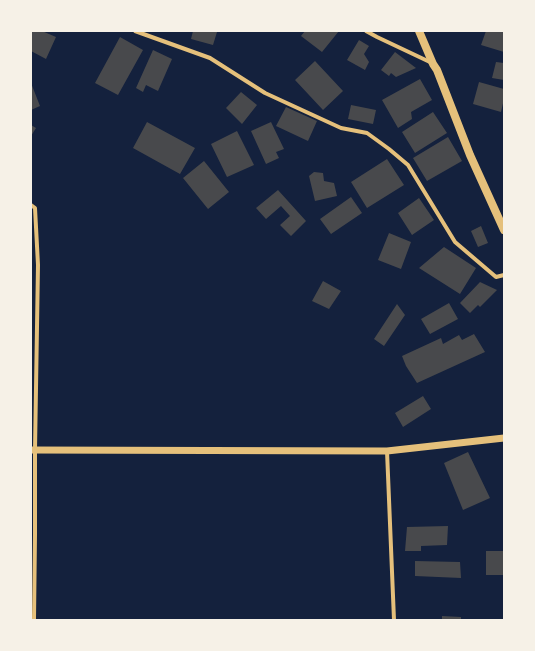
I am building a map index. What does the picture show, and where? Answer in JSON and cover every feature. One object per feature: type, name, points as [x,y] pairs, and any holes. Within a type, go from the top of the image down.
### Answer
[{"type":"main road","points":[[419,31],[437,70],[470,155],[503,225]]},
{"type":"street","points":[[135,31],[210,58],[265,92],[341,128],[367,133],[408,165],[455,242],[496,277],[504,275]]},
{"type":"street","points":[[366,31],[433,64]]},
{"type":"street","points":[[31,205],[35,208],[38,265],[33,450],[35,534],[34,620]]},
{"type":"street","points":[[33,450],[387,451],[504,438]]},
{"type":"street","points":[[387,451],[394,620]]},
{"type":"building","points":[[31,31],[42,31],[56,37],[46,59],[31,51]]},
{"type":"building","points":[[193,31],[217,32],[213,45],[191,39]]},
{"type":"building","points":[[305,31],[339,31],[322,52],[301,36]]},
{"type":"building","points":[[486,31],[504,31],[504,52],[481,45]]},
{"type":"building","points":[[120,37],[143,50],[118,95],[95,83]]},
{"type":"building","points":[[359,40],[369,46],[364,54],[369,62],[365,70],[347,60]]},
{"type":"building","points":[[153,50],[172,59],[158,91],[146,85],[143,92],[136,88]]},
{"type":"building","points":[[395,52],[416,68],[396,77],[391,73],[389,76],[381,70]]},
{"type":"building","points":[[315,61],[343,91],[323,110],[295,80]]},
{"type":"building","points":[[496,62],[504,63],[504,80],[492,78]]},
{"type":"building","points":[[420,79],[432,100],[411,112],[412,119],[398,128],[382,100]]},
{"type":"building","points":[[479,82],[504,89],[504,99],[501,112],[473,104]]},
{"type":"building","points":[[31,83],[40,106],[31,110]]},
{"type":"building","points":[[241,92],[257,105],[242,124],[226,108]]},
{"type":"building","points":[[351,105],[376,110],[373,124],[348,119]]},
{"type":"building","points":[[286,107],[317,121],[308,141],[276,126]]},
{"type":"building","points":[[433,112],[447,133],[415,153],[402,132]]},
{"type":"building","points":[[147,122],[195,148],[180,174],[133,148]]},
{"type":"building","points":[[271,122],[284,149],[276,152],[279,158],[266,164],[251,131]]},
{"type":"building","points":[[31,125],[36,128],[31,136]]},
{"type":"building","points":[[237,131],[254,165],[227,177],[211,144]]},
{"type":"building","points":[[448,137],[462,161],[427,181],[413,158]]},
{"type":"building","points":[[387,159],[404,185],[367,208],[351,182]]},
{"type":"building","points":[[204,161],[229,192],[208,209],[183,178]]},
{"type":"building","points":[[314,172],[323,173],[324,181],[334,183],[337,196],[315,201],[309,176]]},
{"type":"building","points":[[278,190],[306,221],[291,236],[280,225],[290,216],[281,206],[266,219],[256,208]]},
{"type":"building","points":[[351,197],[362,213],[331,234],[320,219]]},
{"type":"building","points":[[419,198],[434,220],[412,235],[398,213]]},
{"type":"building","points":[[481,226],[488,243],[478,247],[471,231]]},
{"type":"building","points":[[389,233],[411,242],[401,269],[378,260]]},
{"type":"building","points":[[444,247],[476,268],[460,294],[419,268]]},
{"type":"building","points":[[323,281],[341,291],[329,309],[312,301]]},
{"type":"building","points":[[480,282],[497,290],[480,307],[478,305],[470,313],[460,303]]},
{"type":"building","points":[[449,303],[458,319],[430,334],[421,319]]},
{"type":"building","points":[[397,304],[405,315],[384,346],[374,339]]},
{"type":"building","points":[[474,334],[485,352],[417,383],[406,366],[402,356],[441,338],[443,344],[459,335],[462,340]]},
{"type":"building","points":[[423,396],[431,409],[403,427],[395,413]]},
{"type":"building","points":[[468,452],[490,498],[463,510],[444,463]]},
{"type":"building","points":[[448,526],[447,545],[421,546],[421,551],[405,551],[407,527]]},
{"type":"building","points":[[486,551],[504,551],[504,575],[486,575]]},
{"type":"building","points":[[415,561],[460,562],[461,578],[415,576]]},
{"type":"building","points":[[442,616],[461,617],[461,620],[442,620]]}]
